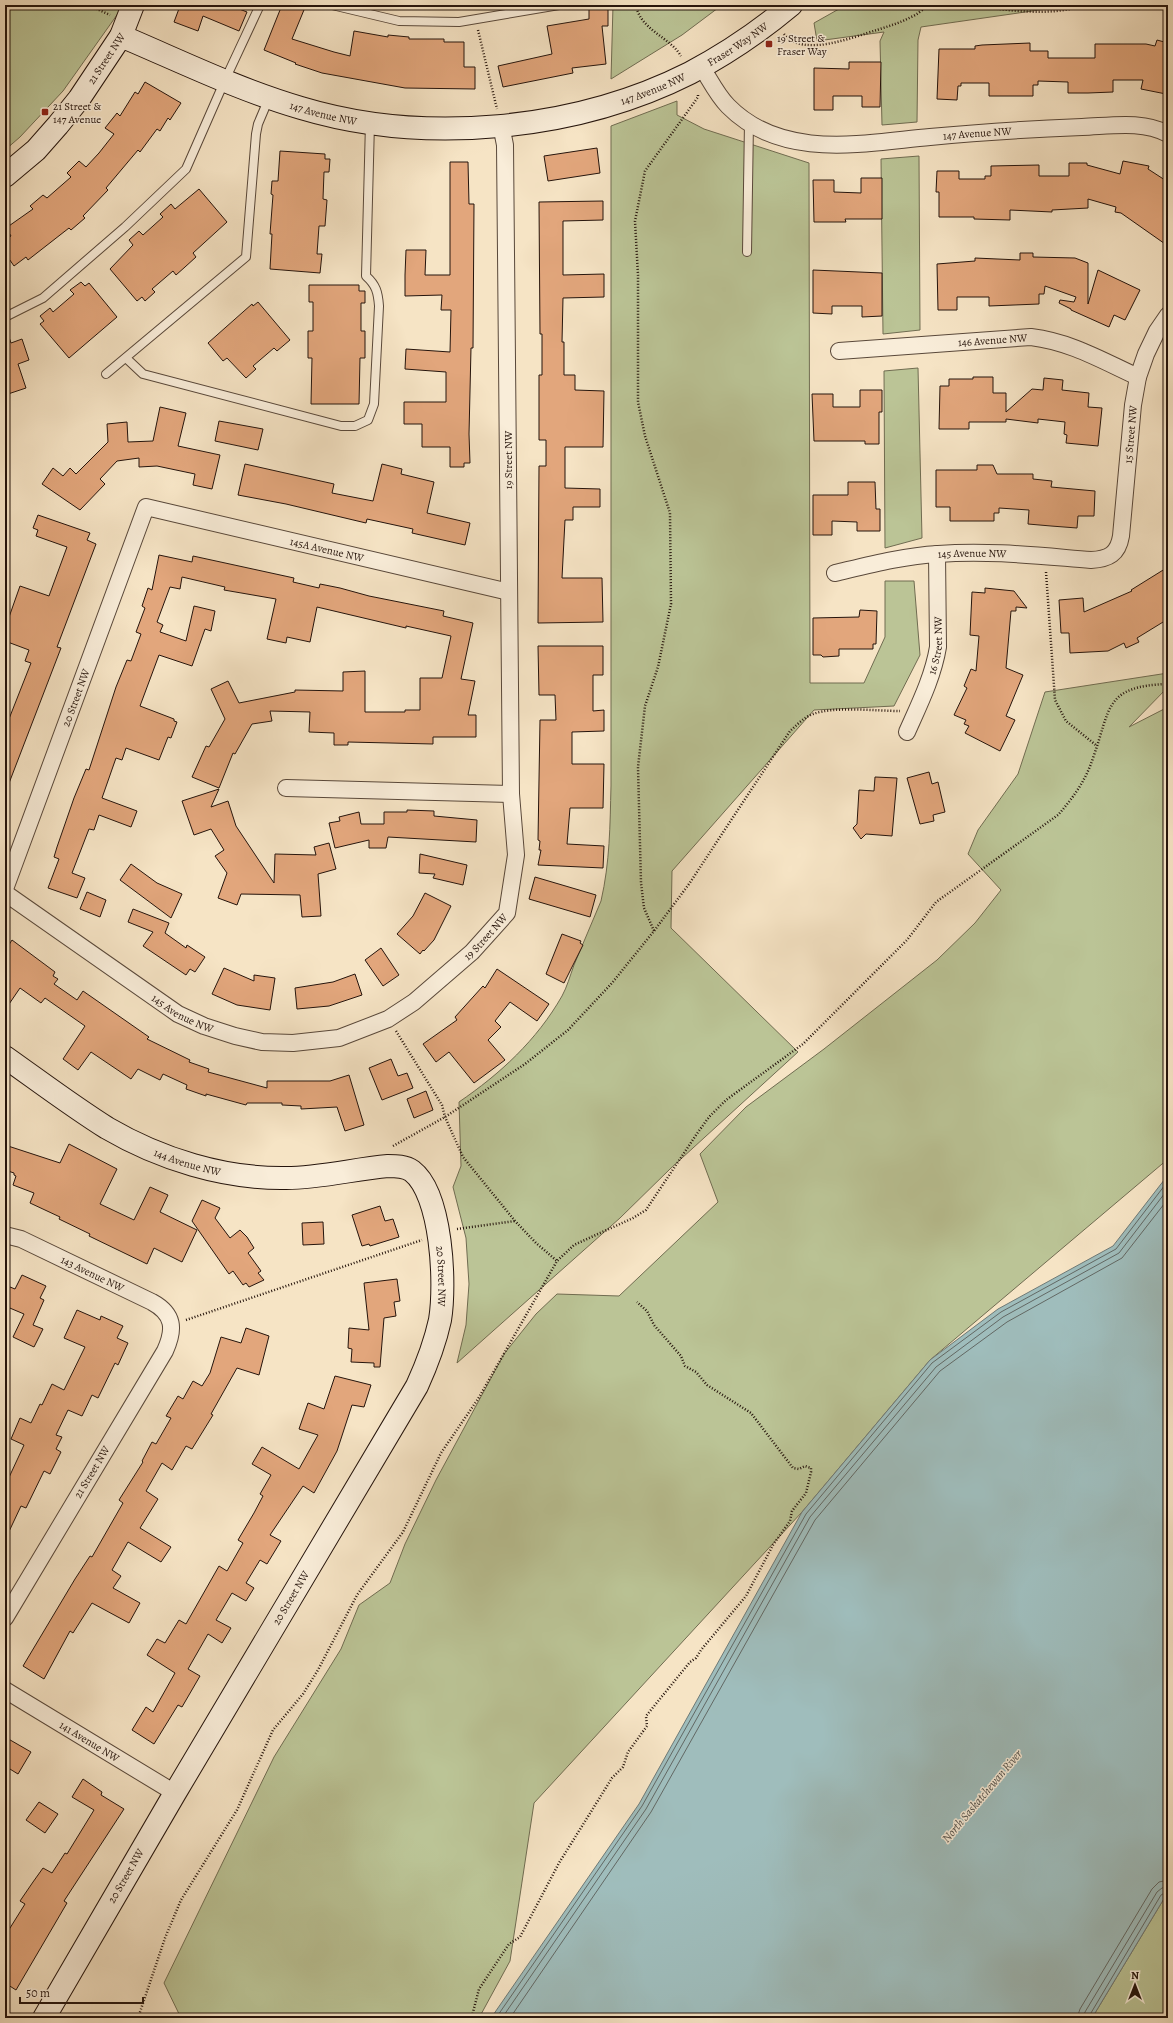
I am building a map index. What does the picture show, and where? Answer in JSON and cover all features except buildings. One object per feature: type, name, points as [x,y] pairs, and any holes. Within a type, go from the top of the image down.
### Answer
[{"type":"street","name":"21 Street NW","points":[[5,176],[36,150],[58,125],[98,72],[121,36],[133,5]]},
{"type":"street","name":"Fraser Way NW","points":[[691,62],[750,36],[791,5]]},
{"type":"street","name":"147 Avenue NW","points":[[121,36],[269,97],[333,116],[425,128],[501,125],[547,119],[590,109],[652,89],[691,62],[724,101],[749,122],[780,137],[820,146],[1013,130],[1136,125],[1160,130],[1168,134]]},
{"type":"street","name":"19 Street NW","points":[[388,1019],[414,1002],[466,957],[507,913],[516,855],[511,794],[505,145],[501,125]]},
{"type":"street","name":"15 Street NW","points":[[1110,557],[1116,552],[1121,536],[1133,405],[1138,377],[1151,342],[1168,315]]},
{"type":"street","name":"146 Avenue NW","points":[[839,351],[1031,337],[1054,340],[1074,347],[1138,377]]},
{"type":"street","name":"145A Avenue NW","points":[[146,507],[508,592]]},
{"type":"street","name":"20 Street NW","points":[[5,888],[146,507]]},
{"type":"street","name":"145 Avenue NW","points":[[835,574],[902,559],[937,554],[966,553],[1091,560],[1102,560],[1110,557]]},
{"type":"street","name":"16 Street NW","points":[[907,732],[932,674],[938,647],[937,554]]},
{"type":"street","points":[[286,788],[511,794]]},
{"type":"street","name":"145 Avenue NW","points":[[5,894],[173,1011],[204,1026],[235,1036],[262,1042],[293,1043],[339,1038],[388,1019]]},
{"type":"street","name":"144 Avenue NW","points":[[5,1057],[107,1127],[160,1154],[196,1165],[254,1177],[286,1178],[322,1176],[375,1167],[398,1166]]},
{"type":"street","name":"20 Street NW","points":[[44,2018],[175,1793],[417,1386],[427,1364],[440,1319],[443,1275],[439,1234],[424,1187],[410,1170],[398,1166]]},
{"type":"street","name":"143 Avenue NW","points":[[5,1235],[21,1239],[156,1305],[168,1315],[172,1324]]},
{"type":"street","name":"21 Street NW","points":[[5,1618],[165,1351],[169,1342],[172,1324]]},
{"type":"street","name":"141 Avenue NW","points":[[5,1690],[175,1793]]},
{"type":"lane","points":[[5,317],[43,298],[124,227],[186,168],[260,5]]},
{"type":"lane","points":[[332,5],[399,21],[459,22],[560,5]]},
{"type":"lane","points":[[106,374],[246,257],[256,134],[258,124],[269,97]]},
{"type":"lane","points":[[126,358],[143,374],[341,426],[355,426],[368,420],[374,404],[379,306],[378,291],[373,282],[366,276],[370,122]]},
{"type":"lane","points":[[747,252],[749,122]]},
{"type":"path","points":[[636,5],[642,18],[651,30],[691,62]]},
{"type":"path","points":[[785,36],[793,42],[802,44],[826,44],[896,24],[913,17],[925,6],[945,5]]},
{"type":"path","points":[[964,5],[1010,11],[1051,11],[1066,10],[1085,5]]},
{"type":"path","points":[[476,20],[501,125]]},
{"type":"path","points":[[654,931],[644,908],[641,883],[638,767],[645,706],[658,667],[672,604],[670,512],[644,436],[638,402],[638,275],[635,221],[645,171],[698,97],[698,92]]},
{"type":"path","points":[[1045,557],[1055,700],[1066,721],[1097,746]]},
{"type":"path","points":[[138,2018],[164,1938],[180,1900],[236,1810],[273,1730],[303,1694],[318,1670],[357,1595],[403,1532],[441,1453],[478,1399],[557,1261],[574,1245],[633,1218],[646,1210],[709,1117],[726,1100],[803,1044],[907,940],[936,902],[1058,815],[1082,784],[1093,758],[1106,715],[1116,699],[1132,688],[1142,685],[1168,684]]},
{"type":"path","points":[[398,1166],[393,1146],[445,1117],[525,1064],[568,1030],[612,983],[654,931],[689,884],[790,731],[813,714],[826,711],[916,711]]},
{"type":"path","points":[[388,1019],[442,1105],[445,1117],[463,1156],[515,1221],[536,1243],[557,1261]]},
{"type":"path","points":[[172,1324],[439,1234],[462,1228],[515,1221]]},
{"type":"path","points":[[470,2018],[472,2016],[479,1989],[509,1944],[520,1937],[563,1856],[612,1778],[623,1766],[628,1752],[647,1726],[646,1716],[690,1662],[696,1658],[746,1596],[773,1545],[790,1521],[792,1512],[806,1493],[809,1482],[811,1468],[805,1466],[799,1469],[793,1468],[751,1414],[707,1385],[696,1372],[685,1366],[681,1356],[654,1325],[647,1311],[637,1302]]},
{"type":"green space","points":[[5,5],[124,5],[63,91],[20,137],[5,150]]},
{"type":"green space","points":[[613,5],[722,5],[682,35],[611,79]]},
{"type":"green space","points":[[846,5],[1074,5],[921,27],[918,40],[917,122],[882,125],[880,41],[884,32],[817,41],[814,23]]},
{"type":"green space","points":[[677,101],[677,115],[704,129],[809,163],[810,683],[864,683],[885,637],[885,581],[914,581],[920,655],[894,706],[814,710],[672,871],[671,928],[798,1052],[670,1169],[620,1218],[457,1363],[466,1325],[469,1284],[466,1238],[453,1187],[461,1166],[459,1102],[503,1068],[529,1041],[552,1012],[565,989],[601,901],[604,886],[609,844],[611,786],[611,126]]},
{"type":"green space","points":[[919,156],[920,330],[883,334],[881,159]]},
{"type":"green space","points":[[918,368],[922,538],[885,548],[884,371]]},
{"type":"green space","points":[[1168,673],[1168,687],[1129,727],[1168,707],[1168,1159],[930,1360],[802,1512],[534,1803],[510,1961],[479,2018],[181,2018],[164,1983],[274,1757],[341,1649],[359,1605],[390,1583],[405,1544],[436,1480],[504,1354],[536,1314],[557,1294],[619,1296],[718,1202],[700,1154],[746,1107],[824,1049],[937,960],[975,923],[1001,890],[968,854],[978,830],[1018,774],[1045,692]]},
{"type":"green space","points":[[1168,1894],[1168,2018],[1092,2018],[1165,1897]]},
{"type":"water","name":"North Saskatchewan River","points":[[1168,1175],[1168,1894],[1092,2018],[491,2018],[639,1804],[802,1512],[930,1360],[998,1309],[1113,1246]]},
{"type":"place","name":"19 Street & Fraser Way","points":[[769,44]]},
{"type":"place","name":"21 Street & 147 Avenue","points":[[45,112]]}]
